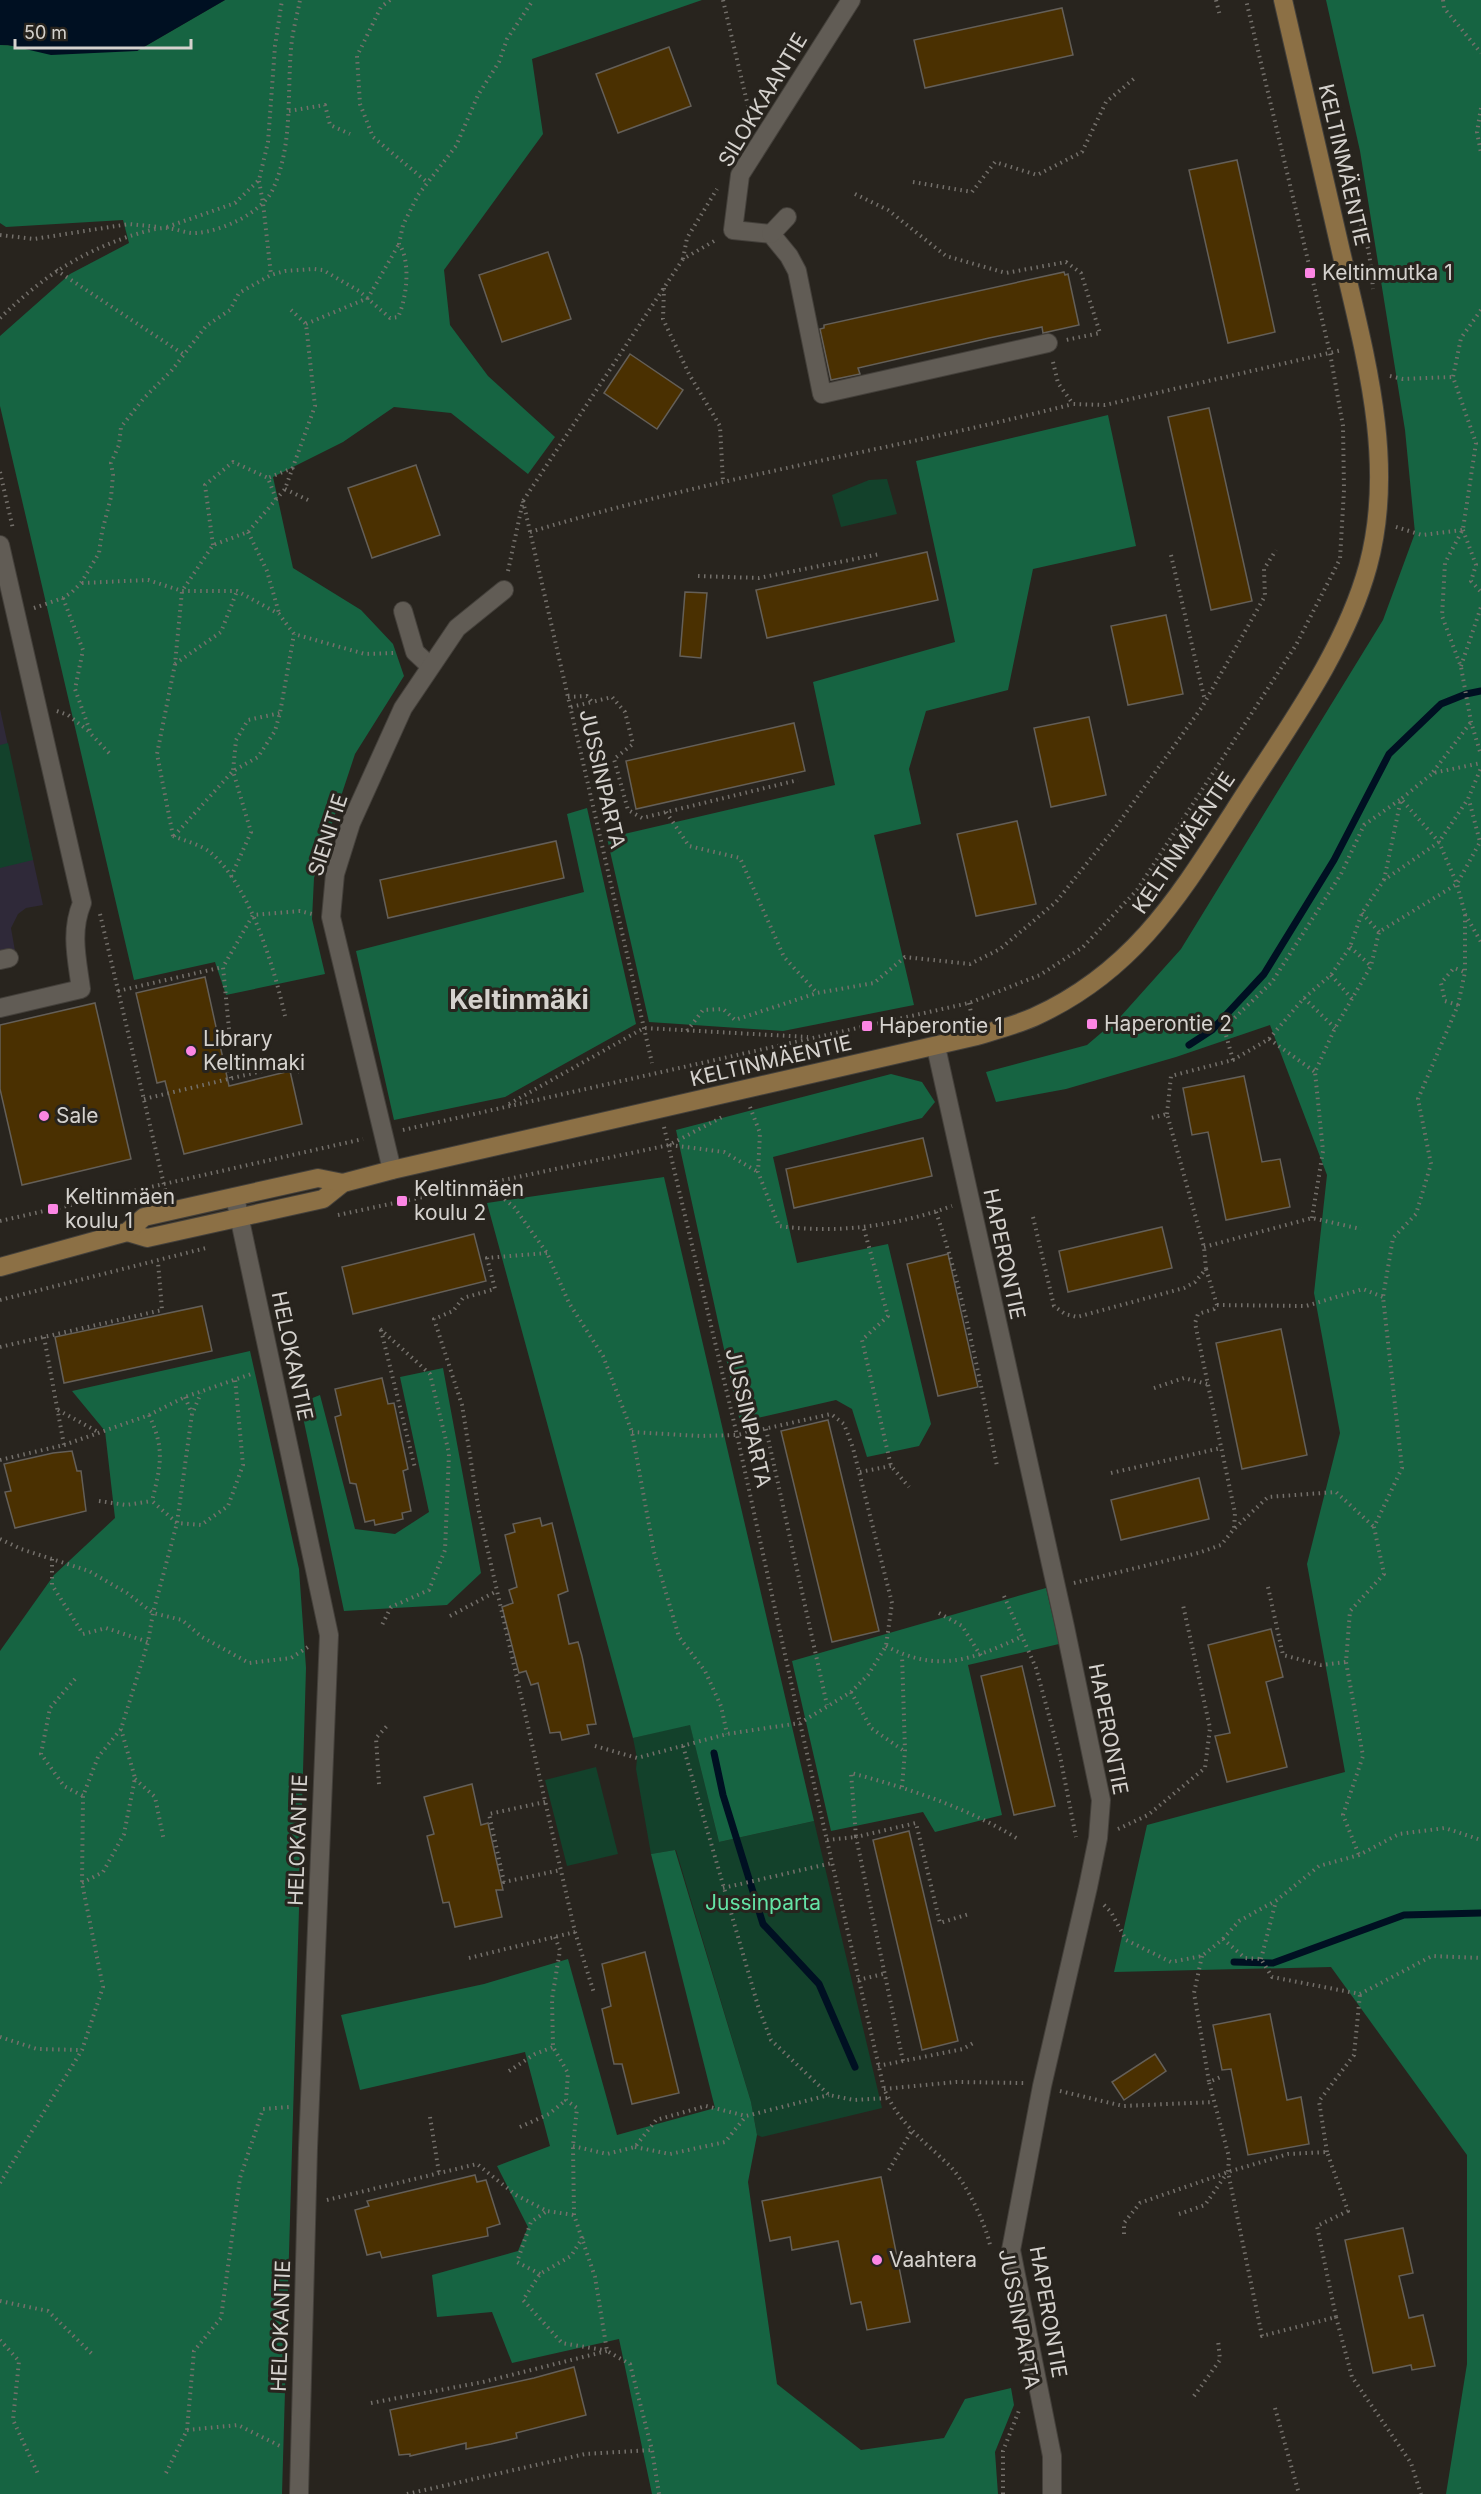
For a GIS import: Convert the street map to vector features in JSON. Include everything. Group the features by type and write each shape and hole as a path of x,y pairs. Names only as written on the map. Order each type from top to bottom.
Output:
{"main road":[{"name":"KELTINMÄENTIE","path":"127,1232 147,1238 240,1218 323,1198 343,1183 392,1170 977,1036 1034,1017 1086,987 1118,964 1147,936 1172,906 1200,864 1333,653 1352,613 1368,567 1377,520 1380,486 1379,453 1368,373 1283,0"},
{"name":"KELTINMÄENTIE","path":"0,1267 127,1232 144,1217 318,1178 343,1183"}],"street":[{"name":"SILOKKAANTIE","path":"733,230 740,175 851,0"},
{"path":"771,234 787,217"},
{"path":"733,230 771,234 789,256 797,271 822,394 1048,343"},
{"path":"0,545 8,617 82,903 77,914 74,938 81,989 0,1008"},
{"name":"SIENITIE","path":"392,1170 331,917 335,874 351,823 404,708 457,628 504,590"},
{"path":"403,611 415,652 430,666"},
{"name":"HAPERONTIE","path":"936,1047 1065,1627 1101,1800 1098,1838 1042,2086 1011,2250 1052,2456 1052,2494"},
{"name":"HELOKANTIE","path":"235,1197 329,1635 310,2105 299,2494"}],"path":[{"path":"270,275 263,203 258,180 268,142 275,46 282,0"},
{"path":"0,235 34,239 129,224 194,234 212,231 246,215 263,203 273,189 285,149 291,48 300,0"},
{"path":"390,0 381,7 357,56 360,104 373,137 427,182"},
{"path":"306,324 368,298 399,244 403,225 418,195 456,146 478,94 499,62 507,39 533,0"},
{"path":"723,0 757,146"},
{"path":"1216,0 1220,16"},
{"path":"0,1221 969,1003 1040,975 1083,947 1137,890 1296,645 1340,559 1344,490 1343,426 1330,353 1246,0"},
{"path":"1443,0 1444,8 1481,53"},
{"path":"913,182 972,192 996,162 1037,175 1082,152 1106,102 1136,77"},
{"path":"289,111 325,105 330,125 350,134"},
{"path":"1481,108 1477,132 1481,153"},
{"path":"0,318 30,289 56,270 84,255 131,236 165,228 235,203 258,180"},
{"path":"855,194 888,210 946,256 1006,273 1066,261 1081,273 1100,333 1048,343 1059,383 1073,404"},
{"path":"504,590 523,501 683,259 733,230"},
{"path":"8,617 63,598 81,583 99,553 111,497 113,475 111,463 119,445 121,428 144,398 172,370 206,326 230,310 239,293 270,275 307,269 323,270 368,298 390,318 398,317 404,305 406,284 406,254 399,244"},
{"path":"56,270 183,354"},
{"path":"664,288 663,319 688,374 720,426 723,482"},
{"path":"173,836 157,754 175,664 182,591 213,545 248,532 285,489 315,406 306,324 291,310"},
{"path":"1481,310 1461,338 1453,377 1476,443 1463,530 1445,564 1442,616 1461,667 1471,722 1481,755"},
{"path":"530,532 586,515 795,465 974,429 1073,404 1106,405 1330,353"},
{"path":"1368,373 1403,379 1453,377"},
{"path":"213,545 205,485 233,462 268,478 276,499"},
{"path":"268,478 292,468"},
{"path":"285,489 310,501"},
{"name":"JUSSINPARTA","path":"523,501 652,1062"},
{"path":"1377,520 1422,535 1463,530"},
{"path":"1463,530 1476,565 1471,581 1481,592"},
{"path":"248,532 267,571 279,614 294,634 365,654 415,652"},
{"path":"687,1031 703,1010 723,1009 735,1020 817,993 874,983 904,957 970,964 1000,949 1056,902 1115,828 1206,702 1265,596 1264,569 1276,550"},
{"path":"698,576 759,578 880,554"},
{"path":"1171,555 1206,702"},
{"path":"81,583 148,580 182,591 237,591 279,614"},
{"path":"175,664 221,632 237,591"},
{"path":"63,598 83,650 75,689 91,734"},
{"path":"1461,667 1481,607"},
{"path":"173,836 233,771 258,757 275,731 294,634"},
{"path":"568,698 587,696 592,702"},
{"path":"570,707 612,698 625,712 633,744 614,759 628,810 642,818 798,780"},
{"path":"54,710 68,715 110,754"},
{"path":"231,877 251,832 233,771 236,740 248,720 280,713"},
{"path":"1233,1060 1224,1028 1272,982 1341,874 1364,825 1433,773 1471,722"},
{"path":"1433,773 1481,763"},
{"path":"1217,1305 1206,1269 1204,1247 1167,1114 1171,1076 1233,1060 1269,1039 1304,998 1331,975 1350,948 1362,913 1384,880 1439,842 1468,799 1481,768"},
{"path":"1401,799 1439,842 1457,884 1465,914 1481,942"},
{"path":"1384,880 1401,799"},
{"path":"1312,1218 1323,1151 1315,1072 1335,1028 1371,966 1379,932 1457,884 1479,842 1468,799"},
{"path":"666,812 689,846 740,858 784,957 817,993"},
{"path":"173,836 211,852 231,877 254,915 285,1016"},
{"path":"254,915 300,911 331,917"},
{"path":"1362,913 1379,932"},
{"path":"1374,1527 1402,1468 1383,1297 1393,1238 1416,1214 1431,1164 1418,1099 1458,1005 1465,972 1465,914"},
{"path":"229,1029 222,967 254,915"},
{"path":"1350,948 1371,966"},
{"path":"118,991 222,967"},
{"path":"1458,1005 1445,1001 1441,983 1454,968 1465,972"},
{"path":"1331,975 1353,1000"},
{"path":"1304,998 1335,1028"},
{"path":"503,1107 644,1028 814,1038"},
{"path":"1269,1039 1315,1072"},
{"path":"144,1099 292,1064 300,1072"},
{"path":"228,1065 231,1078"},
{"path":"739,1109 749,1104 760,1133 758,1172 779,1226 864,1228 936,1212 969,1199"},
{"path":"335,1216 669,1145 729,1114"},
{"path":"1151,1118 1167,1114"},
{"name":"JUSSINPARTA","path":"664,1126 737,1435 884,2089 911,2132 951,2168 972,2199 992,2255"},
{"path":"669,1145 724,1152 758,1172"},
{"path":"485,1184 514,1207 547,1253 569,1303 603,1356 632,1432 654,1552 680,1637 705,1671 721,1706 727,1734"},
{"path":"936,1212 946,1240 977,1364 997,1466"},
{"path":"1033,1217 1054,1306 1065,1314 1077,1317 1184,1288 1195,1282 1206,1269"},
{"path":"1204,1247 1312,1218 1361,1229"},
{"path":"864,1228 888,1316 862,1340 891,1466 909,1487"},
{"path":"0,1300 158,1262 212,1246"},
{"path":"547,1253 487,1258 495,1289 463,1298 453,1311 434,1319 462,1405 478,1512 575,1932 594,1993"},
{"path":"0,1347 162,1310 158,1262"},
{"path":"1234,1529 1235,1513 1195,1323 1198,1314 1214,1309 1217,1305 1306,1306 1363,1289 1383,1297"},
{"path":"382,1625 391,1607 429,1590 445,1550 449,1453 430,1374 380,1329 415,1468"},
{"path":"44,1337 64,1445"},
{"path":"0,1460 64,1445 101,1433 149,1415 184,1397 201,1393 235,1378 271,1368"},
{"path":"152,1501 177,1523 201,1525 228,1506 243,1465 235,1378"},
{"path":"1154,1388 1184,1378 1207,1384"},
{"path":"0,2183 82,2050 103,1987 82,1883 83,1796 98,1757 121,1730 148,1642 153,1613 177,1523 192,1414 201,1393"},
{"path":"184,1397 192,1414"},
{"path":"58,1410 101,1433"},
{"path":"595,1746 637,1758 727,1734 800,1723 851,1692 868,1675 886,1646 892,1603 860,1472 844,1424 831,1414 737,1435 632,1432"},
{"path":"149,1415 159,1437 160,1469 152,1501"},
{"path":"766,1429 827,1705"},
{"path":"1111,1473 1221,1448"},
{"path":"860,1472 891,1466"},
{"path":"1073,1583 1198,1553 1221,1545 1234,1529 1268,1497 1336,1492 1374,1527 1384,1575 1350,1611 1346,1662 1363,1756 1343,1815 1359,1855"},
{"path":"99,1501 126,1505 152,1501"},
{"path":"0,1539 21,1549 89,1571 127,1593 153,1613 182,1620 202,1637 249,1663 291,1658 329,1635"},
{"path":"52,1559 51,1586 83,1634 106,1628 148,1642"},
{"path":"1268,1587 1283,1655 1321,1665 1346,1662"},
{"path":"450,1616 497,1591"},
{"path":"1004,1596 1036,1668 1060,1756 1077,1844"},
{"path":"1112,1832 1148,1815 1205,1768 1210,1728 1183,1605"},
{"path":"939,1613 962,1626 981,1656"},
{"path":"886,1646 902,1655 943,1663 981,1656 1023,1636"},
{"path":"902,1655 905,1751 902,1787"},
{"path":"75,1679 50,1708 41,1754 64,1786 83,1796"},
{"path":"851,1692 872,1728 905,1751"},
{"path":"379,1784 376,1738 387,1726"},
{"path":"82,1883 103,1872 124,1834 135,1778 121,1730"},
{"path":"683,1746 758,2006 771,2040 829,2095"},
{"path":"903,2061 856,1837 851,1773 902,1787 999,1827 1018,1839"},
{"path":"135,1778 154,1797 164,1841"},
{"path":"545,1802 489,1814 504,1882 561,1870"},
{"path":"827,1840 856,1837 916,1823 940,1923 969,1914"},
{"path":"1088,1887 1111,1912 1126,1940 1171,1962 1202,1956 1223,1939 1239,1921 1277,1900 1319,1866 1359,1855 1399,1834 1445,1828 1481,1840"},
{"path":"723,1888 832,1863"},
{"path":"1277,1900 1261,1959 1272,1977 1360,1994 1432,1956 1481,1958"},
{"path":"469,1958 575,1932"},
{"path":"520,2127 549,2114 566,2100 568,2073 553,2048 552,1999 560,1950 555,1937"},
{"path":"1223,1939 1245,1958 1261,1959"},
{"path":"1202,1956 1194,1992 1209,2082 1229,2157 1227,2172 1262,2336 1336,2317"},
{"path":"858,1980 883,1974"},
{"path":"1360,1994 1354,2055 1318,2101 1327,2152 1348,2211 1317,2226 1336,2317 1352,2377 1411,2463 1421,2494"},
{"path":"0,2037 37,2049 82,2050"},
{"path":"879,2066 963,2049 975,2042"},
{"path":"509,2071 535,2054 553,2048"},
{"path":"1209,2082 1223,2076"},
{"path":"884,2089 956,2082 1020,2082 1123,2106 1214,2102"},
{"path":"635,2147 656,2120 706,2106 746,2116 829,2095 854,2100 888,2098"},
{"path":"566,2100 577,2108 573,2146 574,2215 595,2277 607,2351"},
{"path":"166,2473 187,2430 194,2351 221,2319 240,2178 263,2109 310,2105"},
{"path":"573,2146 607,2154 635,2147 670,2154 725,2142 746,2116"},
{"path":"430,2117 439,2173"},
{"path":"889,2170 911,2132"},
{"path":"1124,2234 1124,2223 1140,2204 1227,2172 1288,2154 1327,2152"},
{"path":"320,2202 477,2164 516,2195 547,2211 574,2215"},
{"path":"1179,2214 1205,2205 1227,2172"},
{"path":"540,2274 517,2262 531,2222 547,2211"},
{"path":"583,2237 571,2256 540,2274 523,2300 562,2343 607,2351 630,2364 652,2450 659,2494"},
{"path":"0,2301 48,2311 92,2354"},
{"path":"0,2340 19,2361 13,2420 39,2476"},
{"path":"1194,2396 1220,2360 1218,2340"},
{"path":"371,2403 483,2382 607,2351"},
{"name":"JUSSINPARTA","path":"1003,2494 1003,2451 1020,2412 1019,2400"},
{"path":"1275,2408 1299,2494"},
{"path":"187,2430 238,2426 300,2456"},
{"path":"407,2494 585,2454 652,2450"}],"shaded area":[{"path":"0,709 43,905 26,908 18,914 11,928 15,951 0,955"}],"green space":[{"path":"225,0 702,0 532,59 543,134 444,270 450,325 488,376 555,437 528,474 451,413 394,407 343,442 273,477 293,568 361,610 393,644 404,676 355,754 314,878 312,919 325,974 226,995 215,962 134,980 0,406 0,336 70,274 129,243 123,220 6,227 0,223 0,45 137,51"},
{"path":"1326,0 1481,0 1481,2494 1446,2494 1467,2364 1467,2155 1331,1967 1114,1972 1147,1825 1345,1772 1307,1564 1340,1433 1314,1293 1327,1175 1270,1025 1176,1057 1066,1089 996,1102 986,1072 1087,1045 1121,1016 1181,949 1383,620 1415,533 1405,430 1360,151"},
{"path":"1108,415 1136,546 1033,569 1008,690 926,711 909,769 921,824 874,835 914,1005 783,1031 649,1022 607,838 835,785 813,682 955,642 916,461"},
{"path":"887,479 897,514 841,527 832,495 869,480"},
{"path":"8,743 33,860 0,868 0,745"},
{"path":"587,808 636,1024 505,1097 394,1120 356,951 584,892 567,814"},
{"path":"891,1074 922,1082 935,1102 922,1118 773,1157 797,1263 888,1244 931,1424 919,1446 867,1457 852,1409 836,1400 740,1422 676,1130"},
{"path":"664,1177 814,1821 719,1842 690,1725 633,1738 487,1203"},
{"path":"250,1351 299,1569 306,1668 282,2494 0,2494 0,1651 54,1575 115,1518 105,1431 72,1391"},
{"path":"443,1368 481,1573 447,1605 344,1611 300,1403 320,1395 355,1529 395,1534 429,1512 400,1377"},
{"path":"1046,1588 1059,1644 968,1665 1002,1815 935,1832 923,1812 831,1831 792,1661"},
{"name":"Jussinparta","path":"690,1724 719,1842 814,1821 882,2108 762,2137 757,2135 751,2102 676,1850 651,1854 636,1769 637,1758 633,1738"},
{"path":"596,1767 618,1854 567,1866 545,1780"},
{"path":"675,1850 751,2102 757,2135 748,2182 777,2384 861,2450 944,2438 965,2399 1011,2388 1014,2405 995,2452 998,2494 652,2494 619,2339 512,2363 492,2312 437,2317 432,2275 518,2251 528,2227 497,2166 550,2146 525,2052 360,2090 341,2015 484,1984 568,1959 617,2135 715,2108 651,1854"}],"water":[{"path":"0,0 225,0 137,51 51,55 0,45"}],"building":[{"path":"1062,8 1073,55 925,88 914,40"},
{"path":"669,47 691,106 618,133 596,74"},
{"path":"1237,160 1275,332 1228,343 1189,170"},
{"path":"548,252 571,319 502,342 479,275"},
{"path":"1064,272 1065,275 1068,274 1079,325 1043,333 1042,327 989,338 858,368 860,374 831,380 820,329 824,328 824,325"},
{"path":"630,354 683,390 657,429 604,393"},
{"path":"1209,408 1252,601 1211,610 1168,417"},
{"path":"416,465 440,535 372,558 348,488"},
{"path":"927,552 938,600 767,638 756,590"},
{"path":"685,592 707,593 701,658 680,656"},
{"path":"1166,615 1183,694 1128,705 1111,626"},
{"path":"1089,717 1106,795 1051,807 1034,728"},
{"path":"794,723 805,771 636,809 626,761"},
{"path":"1017,821 1036,904 976,916 957,834"},
{"path":"556,841 564,878 388,918 380,880"},
{"path":"205,977 229,1086 290,1071 302,1124 184,1154 165,1081 157,1083 136,993"},
{"path":"95,1003 131,1159 22,1185 0,1089 0,1025"},
{"path":"1244,1076 1262,1162 1280,1159 1290,1207 1226,1220 1208,1132 1192,1135 1183,1088"},
{"path":"923,1138 932,1176 794,1208 786,1169"},
{"path":"1162,1227 1172,1268 1068,1292 1059,1251"},
{"path":"474,1234 486,1281 353,1314 342,1267"},
{"path":"948,1254 978,1387 938,1396 907,1264"},
{"path":"202,1306 212,1351 64,1383 55,1337"},
{"path":"1281,1329 1307,1455 1242,1469 1216,1343"},
{"path":"382,1378 388,1404 394,1403 408,1469 403,1471 411,1511 402,1513 403,1519 375,1525 374,1520 365,1522 356,1484 350,1483 335,1417 341,1415 335,1389"},
{"path":"828,1420 879,1631 832,1642 781,1431"},
{"path":"72,1451 77,1471 81,1471 86,1511 15,1528 5,1492 11,1491 4,1464"},
{"path":"1199,1478 1209,1519 1121,1540 1111,1500"},
{"path":"540,1518 542,1526 552,1523 568,1591 558,1595 569,1644 578,1642 596,1724 587,1725 589,1734 562,1740 560,1732 550,1733 538,1683 531,1685 526,1671 519,1673 502,1607 513,1603 509,1590 517,1587 505,1535 515,1532 513,1524"},
{"path":"1271,1629 1283,1677 1266,1682 1287,1767 1227,1782 1215,1736 1230,1733 1208,1645"},
{"path":"1022,1666 1055,1806 1014,1815 981,1676"},
{"path":"472,1784 481,1825 488,1823 503,1890 496,1890 502,1917 455,1927 449,1902 443,1903 427,1836 434,1834 424,1797"},
{"path":"909,1831 958,2041 922,2050 873,1840"},
{"path":"645,1952 679,2093 632,2104 622,2064 614,2064 602,2009 611,2006 602,1964"},
{"path":"1270,2014 1287,2100 1301,2097 1309,2144 1248,2155 1231,2069 1222,2070 1213,2025"},
{"path":"1155,2054 1166,2071 1124,2100 1112,2082"},
{"path":"475,2175 477,2182 486,2180 500,2224 487,2228 488,2236 382,2258 380,2252 367,2255 355,2210 369,2206 367,2201"},
{"name":"Vaahtera","path":"881,2177 910,2322 867,2330 861,2302 851,2304 838,2241 792,2250 790,2237 770,2241 762,2201"},
{"path":"1403,2228 1413,2273 1399,2276 1409,2318 1423,2315 1435,2366 1412,2370 1411,2365 1373,2373 1345,2240"},
{"path":"574,2367 586,2415 516,2433 517,2438 491,2444 466,2449 466,2443 410,2456 410,2454 399,2455 390,2410"}],"waterway":[{"path":"1189,1045 1212,1030 1264,974 1334,860 1389,754 1441,704 1481,691"},
{"path":"714,1753 723,1795 763,1924 819,1984 855,2067"},
{"path":"1234,1962 1273,1963 1404,1915 1481,1913"}],"place":[{"name":"Keltinmutka 1","path":"1310,273"},
{"name":"Haperontie 2","path":"1092,1024"},
{"name":"Haperontie 1","path":"867,1026"},
{"name":"Library Keltinmaki","path":"191,1051"},
{"name":"Sale","path":"44,1116"},
{"name":"Keltinmäen koulu 2","path":"402,1201"},
{"name":"Keltinmäen koulu 1","path":"53,1209"},
{"name":"Vaahtera","path":"877,2260"}],"district":[{"name":"Keltinmäki","path":"519,1000"}]}
